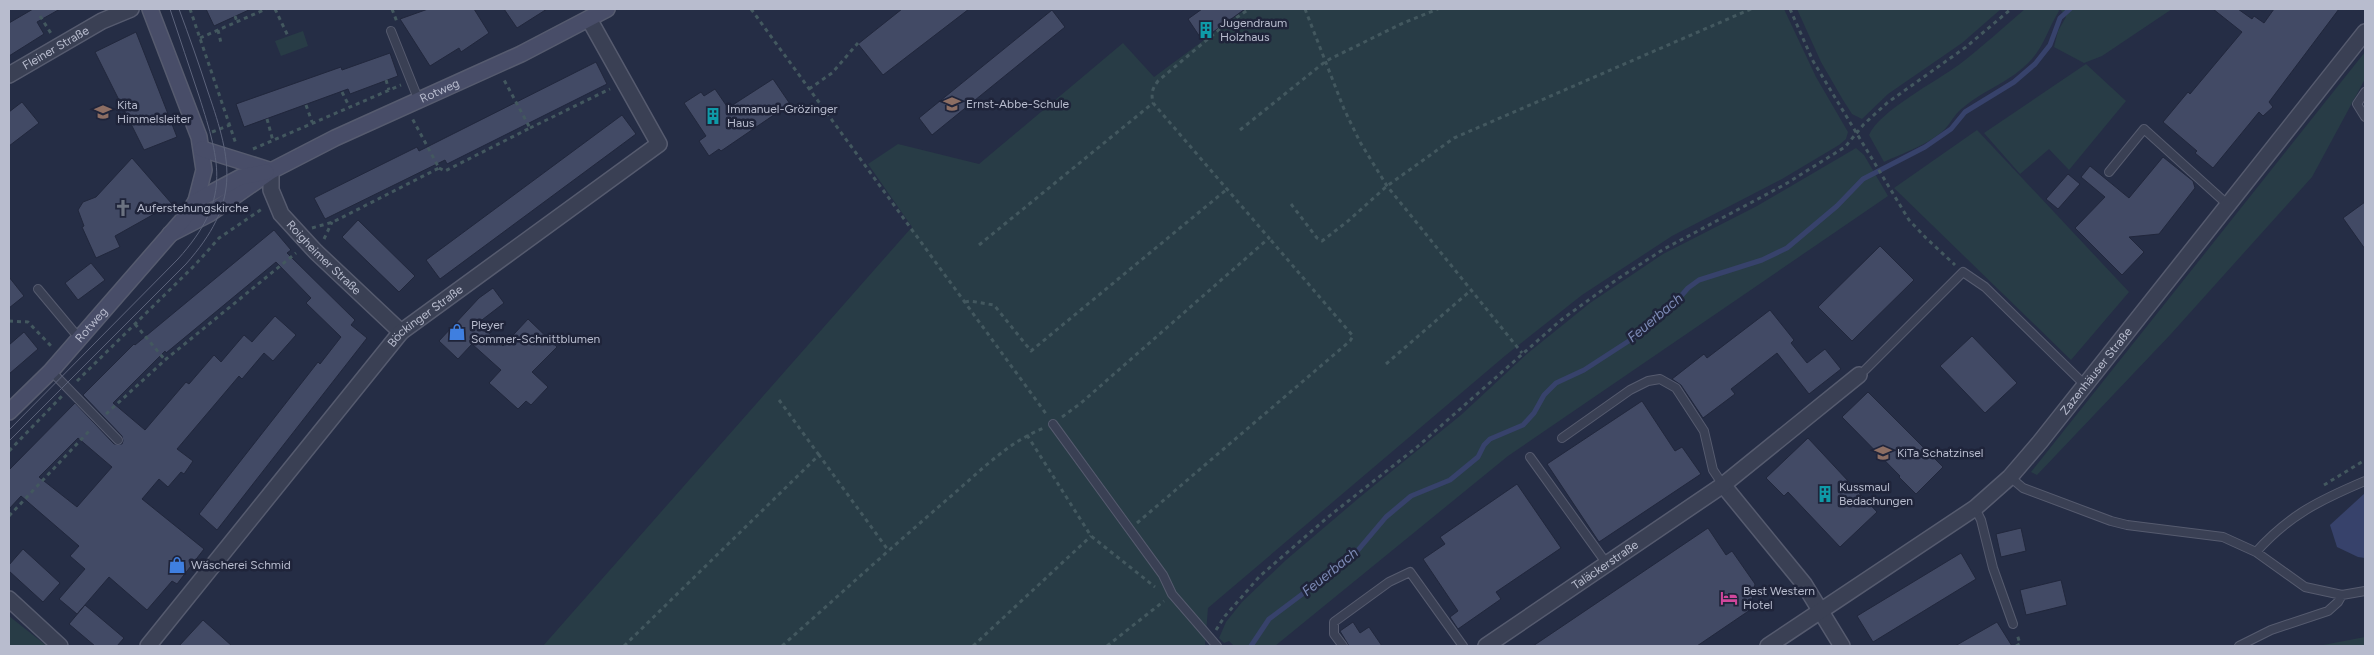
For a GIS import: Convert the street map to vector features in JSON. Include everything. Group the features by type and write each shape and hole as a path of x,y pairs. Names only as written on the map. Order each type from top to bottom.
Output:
{"main road":[{"path":"150,9 183,92 202,149 204,170 196,201"},
{"name":"Rotweg","path":"170,234 209,214 271,171 335,138 496,66 607,9"},
{"path":"202,149 238,154 271,171"},
{"name":"Rotweg","path":"9,412 51,371 170,234 196,201 241,177 271,171"}],"street":[{"name":"Fleiner Straße","path":"9,75 102,21 131,9"},
{"name":"Böckinger Straße","path":"148,646 401,332 659,144 626,82 589,19"},
{"name":"Zazenhäuser Straße","path":"1768,646 1975,508 2010,478 2365,32"},
{"name":"Roigheimer Straße","path":"271,171 271,190 281,214 303,238 401,332"},
{"name":"Taläckerstraße","path":"1486,646 1723,484 1862,373"},
{"path":"1723,484 1804,584 1842,646"},
{"path":"9,599 60,646"}],"lane":[{"path":"391,31 410,81 413,104"},
{"path":"2365,92 2357,104 2365,118"},
{"path":"2109,172 2144,129 2228,204"},
{"path":"1862,373 1963,272 1985,287 2085,385"},
{"path":"38,289 79,338"},
{"path":"51,371 118,440"},
{"path":"1562,438 1630,390 1648,380 1660,379 1676,388 1704,431 1713,470 1723,484"},
{"path":"1053,424 1163,575 1172,594 1216,646"},
{"path":"1530,457 1607,564"},
{"path":"2010,478 2023,488 2111,521 2127,525 2223,537 2256,552 2305,587 2342,595 2365,591"},
{"path":"2256,552 2274,532 2303,510 2365,481"},
{"path":"1975,508 1981,520 1993,568 2013,624"},
{"path":"1343,646 1334,634 1334,622 1389,582 1410,572 1463,646"},
{"path":"2239,646 2271,630 2328,611 2338,602 2342,595"}],"path":[{"path":"190,9 238,154 273,141 312,122 410,81"},
{"path":"200,38 266,9"},
{"path":"275,9 288,36"},
{"path":"751,9 1053,424"},
{"path":"1129,530 1350,341 1353,336 1153,103 1152,89 1158,81 1221,28 1250,9"},
{"path":"1305,9 1360,142 1387,186 1522,353"},
{"path":"1240,130 1326,61 1403,23 1438,9"},
{"path":"1291,204 1317,238 1322,241 1387,186 1454,138 1751,9"},
{"path":"1790,9 1813,61 1909,220 1963,272"},
{"path":"1211,639 1225,616 1260,576 1328,517 1417,447 1561,320 1619,278 1664,249 1784,184 1846,147 1864,124 1887,103 1966,46 2011,9"},
{"path":"235,16 237,22"},
{"path":"218,30 221,43"},
{"path":"808,89 832,73 858,42"},
{"path":"496,66 530,128"},
{"path":"386,80 390,90"},
{"path":"413,104 439,168 445,171 584,100 626,82"},
{"path":"342,92 349,106"},
{"path":"979,245 1153,103"},
{"path":"306,105 312,122"},
{"path":"267,119 273,141"},
{"path":"9,516 99,421 303,238 439,168"},
{"path":"9,451 68,389 219,238 255,212 246,190"},
{"path":"964,302 970,301 994,305 1030,351 1226,190"},
{"path":"782,646 888,550 984,468 1027,434 1053,424 1081,403 1269,238"},
{"path":"1386,364 1470,291"},
{"path":"9,321 28,322 54,349"},
{"path":"135,324 165,360"},
{"path":"779,400 888,550"},
{"path":"1027,434 1090,536 1152,586 1172,594 1107,646"},
{"path":"624,646 819,456"},
{"path":"972,646 1090,536"}],"shaded area":[{"path":"1246,9 1784,9 1816,77 1848,132 1846,139 1839,145 1782,179 1672,236 1582,295 1506,355 1208,608 1205,646 543,646 912,227 868,164 898,144 979,164 1123,43 1154,77"},
{"path":"1797,9 2001,9 1962,43 1888,94 1862,119 1852,114 1843,100 1821,62"},
{"path":"2025,9 2058,9 2059,11 2031,60 2016,74 1962,108 1939,134 1924,144 1884,162 1869,135 1884,116 1960,64"},
{"path":"2060,9 2172,9 2102,56 2084,63 2054,47 2058,31 2066,17"},
{"path":"303,31 308,46 281,56 275,41"},
{"path":"2365,52 2365,79 2312,177 2170,335 2037,475 2031,472"},
{"path":"2086,64 2126,101 2069,170 2049,149 2020,174 1984,133"},
{"path":"1977,130 2129,292 2071,360 1894,188"},
{"path":"1856,148 1864,155 1888,196 1508,456 1275,646 1234,646 1229,641 1224,643 1219,638 1226,622 1242,602 1286,560 1461,415 1528,353 1590,303 1663,254 1757,206"},
{"path":"9,616 47,646 9,646"},
{"path":"2365,637 2365,646 2318,646"}],"water":[{"path":"2365,493 2365,558 2358,557 2337,547 2330,525"}],"building":[{"path":"33,9 60,9 37,22 44,34 9,56 9,23"},
{"path":"206,9 251,9 214,26"},
{"path":"428,9 474,9 489,33 461,52 459,48 430,66 400,19"},
{"path":"504,9 547,9 517,28"},
{"path":"902,9 969,9 883,75 858,44"},
{"name":"Jugendraum Holzhaus","path":"1202,9 1245,9 1202,40 1188,19"},
{"path":"2213,9 2238,9 2252,19 2254,16 2264,23 2274,9 2339,9 2269,102 2273,107 2263,116 2259,112 2213,168 2195,153 2197,151 2163,122 2188,92 2190,94 2242,32"},
{"path":"1052,10 1065,27 932,135 919,118"},
{"path":"136,32 177,137 144,150 95,52"},
{"path":"390,53 398,76 350,94 348,89 244,127 236,104 341,67 342,70"},
{"path":"596,62 607,84 447,164 445,160 325,219 314,198 417,147 419,151"},
{"name":"Immanuel-Grözinger Haus","path":"773,79 790,104 721,151 719,149 709,156 699,141 706,136 684,103 701,92 704,96 715,89 728,108"},
{"path":"22,102 39,123 9,146 9,112"},
{"path":"622,115 636,134 440,279 426,260"},
{"path":"2163,157 2193,181 2195,188 2159,234 2129,237 2144,252 2122,275 2075,228 2105,197 2081,177 2090,166 2129,198"},
{"name":"Auferstehungskirche","path":"132,158 172,204 115,236 120,247 96,258 82,227 84,226 78,210 83,202 96,197"},
{"path":"2068,174 2080,184 2058,209 2046,199"},
{"path":"2365,202 2365,249 2343,218"},
{"path":"358,220 415,276 399,292 342,237"},
{"path":"274,230 291,250 287,253 355,320 351,325 367,338 217,530 199,514 318,362 320,364 341,337 306,303 311,298 276,262 166,353 165,351 113,403 145,430 186,382 189,384 214,355 221,362 244,335 252,342 275,316 296,335 273,361 264,353 242,379 239,376 177,449 193,461 184,474 181,472 168,487 159,479 142,499 204,549 177,584 172,581 147,610 109,577 77,614 59,599 85,569 70,556 79,546 21,496 9,509 9,470 75,403 114,444 122,444 122,436 83,395 135,345","holes":["78,438 112,467 77,507 39,477"]},
{"path":"1880,246 1914,280 1852,341 1818,307"},
{"path":"91,263 105,280 78,300 65,283"},
{"path":"9,277 24,296 9,308"},
{"path":"493,288 504,303 478,323 503,346 528,319 557,347 532,372 548,387 531,405 526,401 518,409 489,383 501,370 472,344 458,359 439,341 479,298"},
{"path":"1770,310 1794,340 1791,343 1807,363 1825,349 1841,369 1809,394 1777,353 1731,389 1735,394 1703,418 1681,385 1672,379 1704,354 1707,358"},
{"path":"24,332 38,349 9,374 9,345"},
{"path":"1972,336 2017,383 1985,413 1940,366"},
{"path":"1868,392 1943,467 1916,494 1842,417"},
{"path":"1642,401 1675,451 1682,447 1701,474 1599,542 1547,464"},
{"name":"Kussmaul Bedachungen","path":"1808,438 1877,512 1840,547 1788,492 1784,496 1766,478"},
{"path":"1517,484 1561,548 1496,592 1501,599 1458,629 1450,617 1458,611 1423,559 1445,544 1440,537"},
{"path":"1708,528 1726,555 1732,551 1755,584 1750,610 1697,646 1533,646"},
{"path":"2021,528 2026,551 2001,557 1996,534"},
{"path":"23,549 60,583 43,602 9,571 9,565"},
{"path":"1961,553 1976,579 1873,642 1857,616"},
{"path":"2061,580 2067,605 2026,615 2020,590"},
{"path":"85,605 124,638 117,646 95,646 69,624"},
{"path":"203,620 232,646 179,646"},
{"path":"1353,622 1360,633 1369,627 1382,646 1349,646 1340,631"},
{"path":"1997,622 2012,646 1955,646"}],"waterway":[{"name":"Feuerbach","path":"1251,646 1269,619 1353,556 1386,517 1411,496 1450,480 1478,457 1484,445 1490,439 1523,425 1534,413 1544,395 1556,383 1584,370 1638,335 1667,312 1688,288 1699,280 1762,260 1787,248 1837,206 1863,179 1925,147 1951,129 1965,112 2014,82 2035,64 2050,45 2060,18 2070,9"}],"tram line":[{"path":"9,430 178,259 195,238 207,218 214,200 217,181 216,162 207,120 170,9"},
{"path":"9,441 186,264 216,222 227,182 223,141 205,82 179,9"}],"place":[{"name":"Jugendraum Holzhaus","path":"1206,30"},
{"name":"Ernst-Abbe-Schule","path":"952,104"},
{"name":"Kita Himmelsleiter","path":"103,112"},
{"name":"Immanuel-Grözinger Haus","path":"713,116"},
{"name":"Auferstehungskirche","path":"123,208"},
{"name":"Pleyer Sommer-Schnittblumen","path":"457,332"},
{"name":"KiTa Schatzinsel","path":"1883,453"},
{"name":"Kussmaul Bedachungen","path":"1825,494"},
{"name":"Wäscherei Schmid","path":"177,565"},
{"name":"Best Western Hotel","path":"1729,598"}]}
